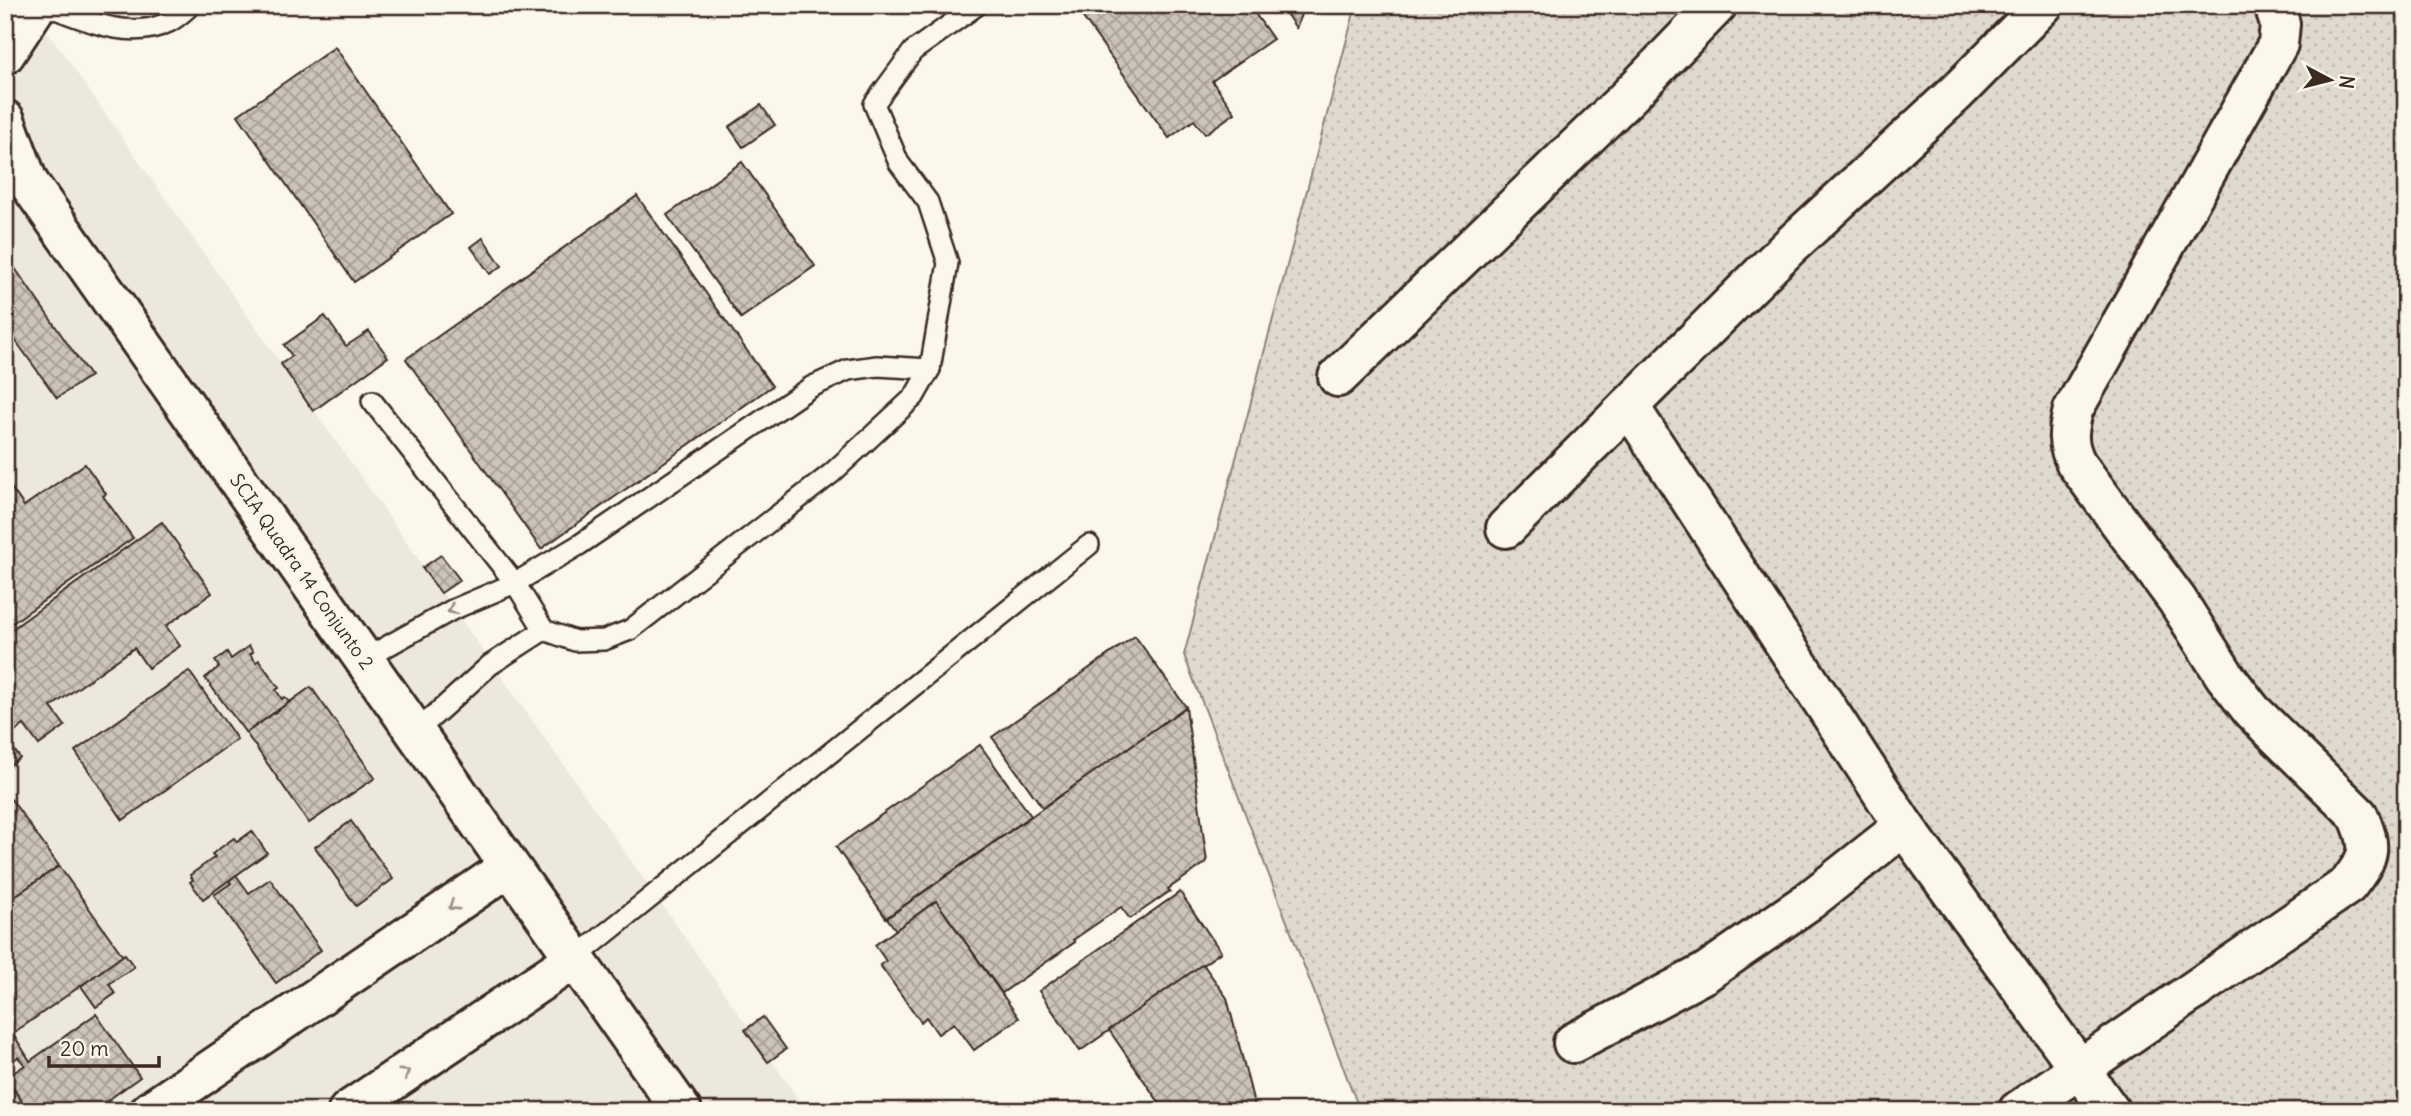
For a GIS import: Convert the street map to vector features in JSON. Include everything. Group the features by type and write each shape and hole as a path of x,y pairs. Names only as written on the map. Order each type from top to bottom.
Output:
{"street":[{"path":"5,54 37,5"},
{"path":"1338,377 1619,105 1717,5"},
{"path":"1506,528 1790,246 1956,92 2043,5"},
{"path":"2018,1111 2348,885 2365,861 2367,836 2358,815 2252,711 2225,676 2177,600 2076,463 2068,447 2068,429 2073,410 2278,44 2280,24 2274,5"},
{"name":"SCIA Quadra 14 Conjunto 2","path":"5,120 17,171 417,731 509,867 682,1111"},
{"path":"1629,406 1904,826 2110,1111"},
{"path":"1573,1043 1705,973 1809,901 1904,826"},
{"path":"150,1111 509,867"},
{"path":"348,1111 574,959"}],"lane":[{"path":"45,5 106,27 142,29 168,22 191,5"},
{"path":"372,401 515,583 544,630 575,641 604,639 630,630 832,473 914,397 930,369 948,263 928,202 899,163 874,104 913,51 976,6"},
{"path":"366,659 452,610 515,583 579,545 811,387 848,370 877,366 930,369"},
{"path":"574,959 1089,545"},
{"path":"417,731 490,665 544,630"}],"shaded area":[{"path":"5,5 29,5 807,1111 5,1111"},
{"path":"1356,5 2406,5 2406,1111 1360,1111 1184,655"}],"building":[{"path":"1074,5 1249,5 1273,39 1212,81 1235,113 1205,134 1194,120 1169,138"},
{"path":"1280,5 1304,5 1296,29 1296,28"},
{"path":"335,47 451,214 354,282 238,115"},
{"path":"761,105 775,125 743,147 729,127"},
{"path":"742,162 815,266 741,318 667,215"},
{"path":"637,196 772,386 541,549 406,359"},
{"path":"483,238 502,266 490,274 471,247"},
{"path":"12,264 90,376 57,398 5,326 5,269"},
{"path":"325,316 346,346 369,331 388,357 313,411 281,364 292,356 284,345"},
{"path":"85,464 106,494 103,496 133,538 5,628 5,479 24,506"},
{"path":"162,522 212,593 166,626 180,646 148,668 134,648 51,707 65,726 39,745 24,725 6,738 20,758 5,769 5,634"},
{"path":"441,555 460,580 441,593 422,568"},
{"path":"1135,636 1186,707 1043,808 992,737"},
{"path":"249,646 253,652 250,654 256,662 259,660 279,688 276,690 282,699 285,697 289,702 246,733 205,678 219,667 215,661 227,652 231,659"},
{"path":"189,671 237,739 123,820 75,751"},
{"path":"311,687 375,778 309,823 246,733"},
{"path":"1186,707 1207,862 1168,889 1170,891 1130,919 1121,907 1002,993 936,901 896,930 887,918"},
{"path":"980,745 1031,816 886,918 836,847"},
{"path":"11,799 59,866 5,903 5,803"},
{"path":"351,821 393,879 356,906 315,847"},
{"path":"252,831 267,853 203,899 190,882 193,880 190,875 215,857 212,854 234,838 237,842"},
{"path":"59,866 123,956 5,1039 5,903"},
{"path":"236,875 249,893 270,879 321,950 276,983 214,895 231,883 229,881"},
{"path":"1180,892 1221,952 1080,1051 1039,991"},
{"path":"936,901 1019,1018 974,1050 954,1023 938,1034 926,1017 921,1022 880,965 886,961 875,945"},
{"path":"125,954 134,967 109,984 115,994 96,1007 81,986"},
{"path":"1203,964 1227,998 1256,1111 1165,1111 1109,1030"},
{"path":"96,1014 140,1077 93,1111 29,1111 6,1078 25,1065 18,1057 5,1066 5,1039 13,1034 30,1061"},
{"path":"763,1017 786,1049 768,1062 745,1030"},
{"path":"5,1077 24,1104 29,1111 5,1111"}]}
